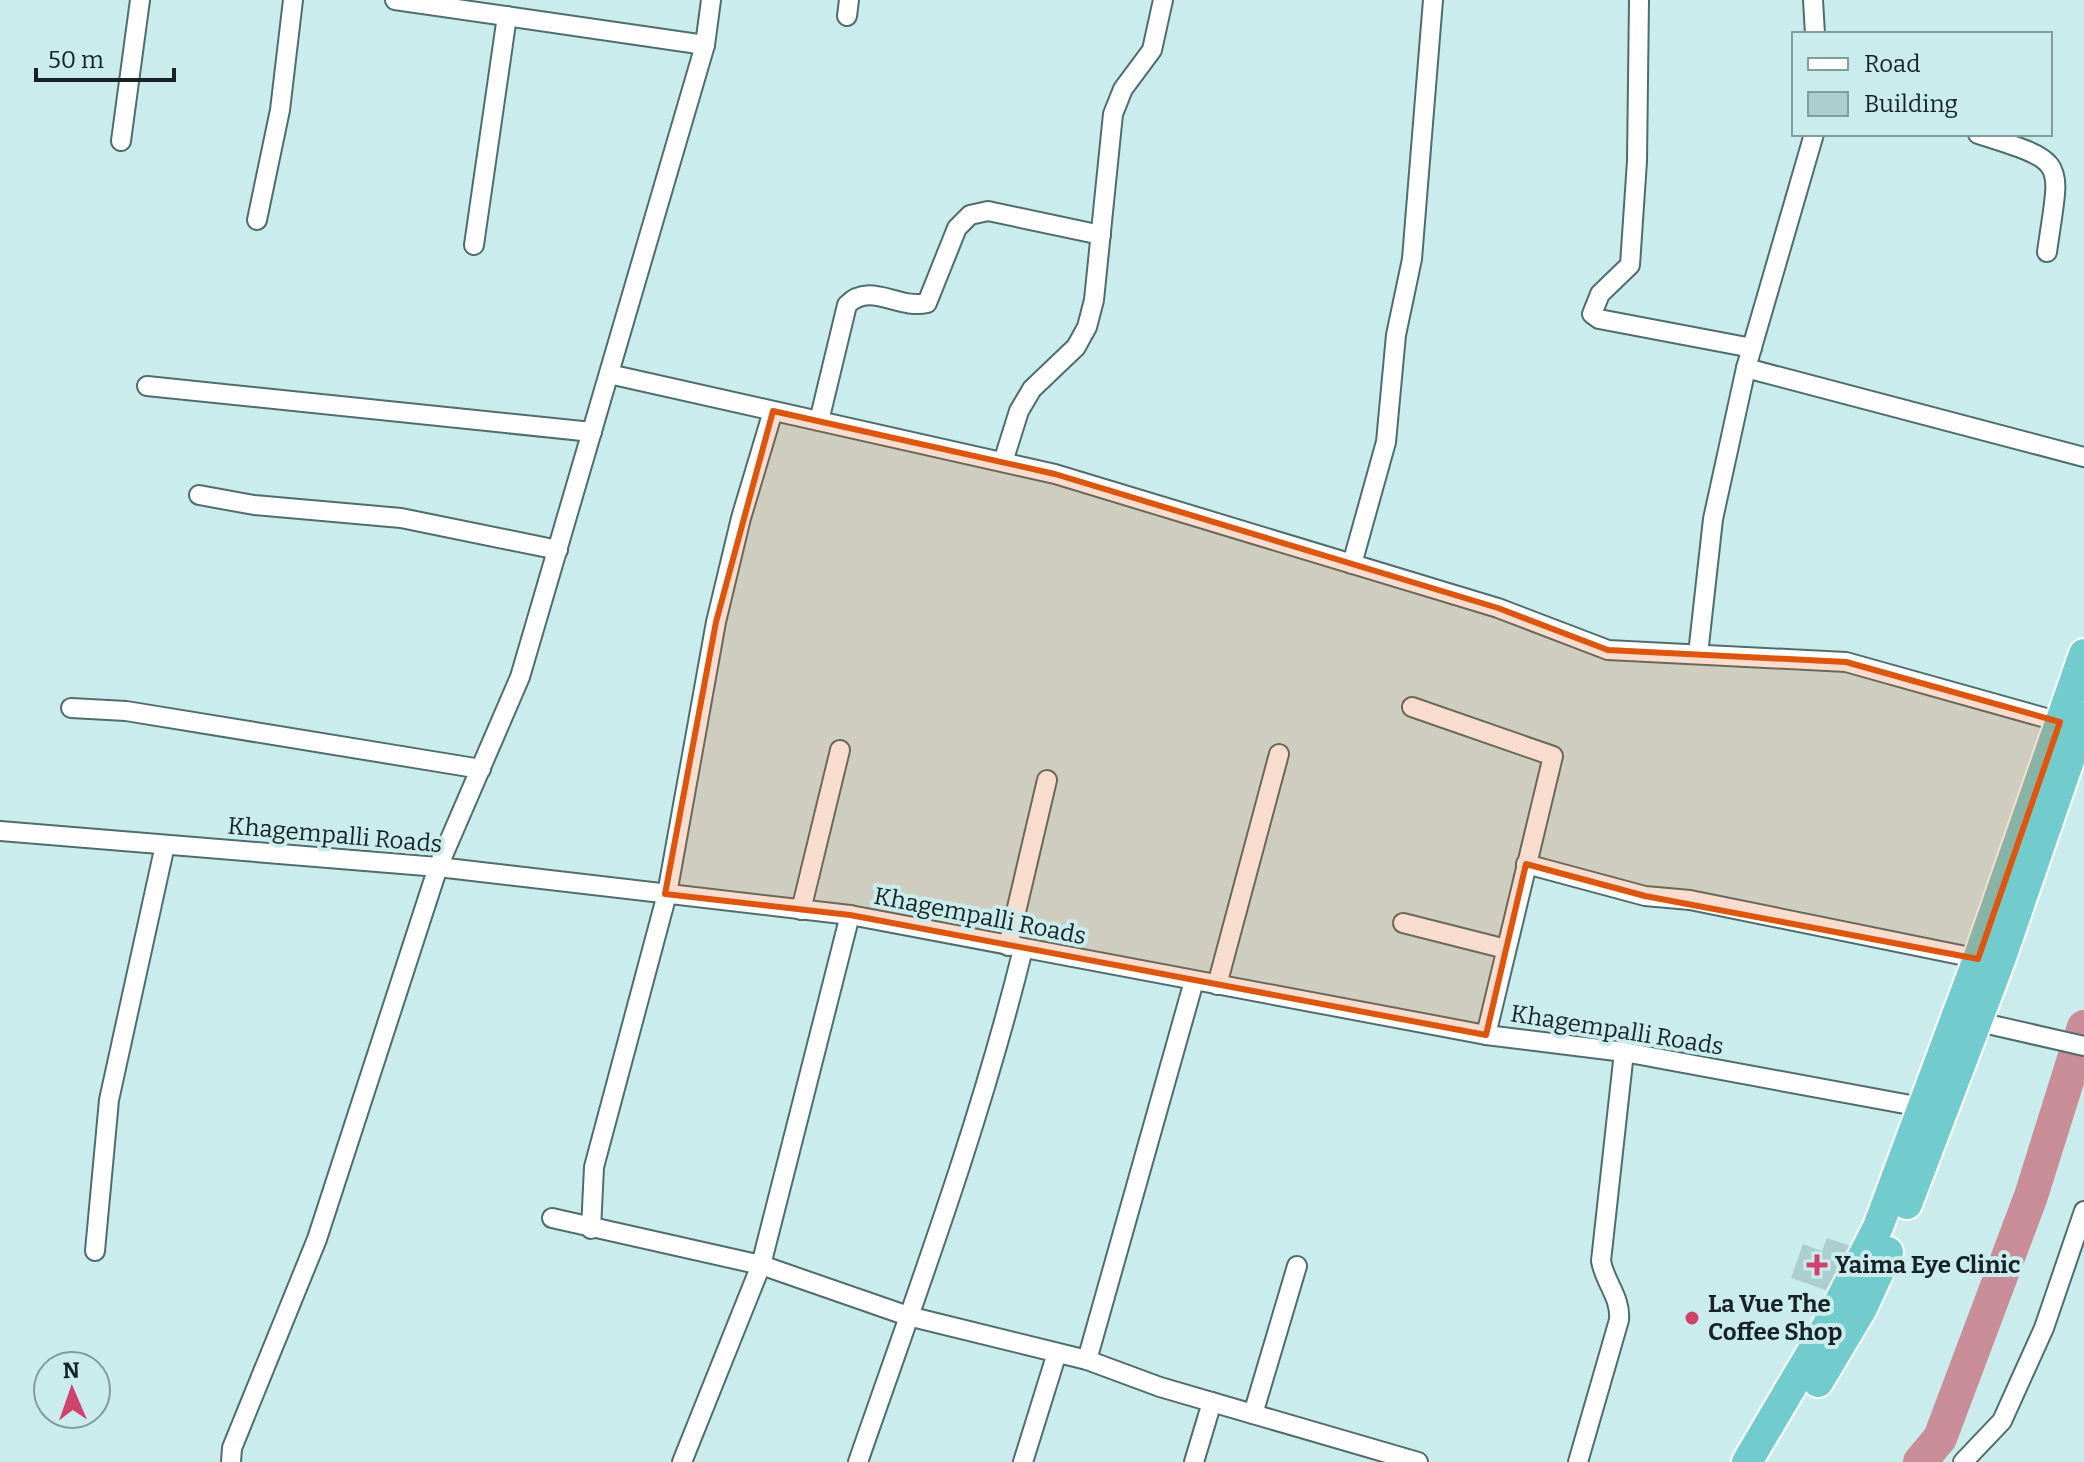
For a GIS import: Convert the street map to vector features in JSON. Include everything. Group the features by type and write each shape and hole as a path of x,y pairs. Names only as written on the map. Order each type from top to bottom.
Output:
{"highway":[{"path":"1747,1462 1855,1274 1932,1109 1988,961 2072,719 2084,654"},
{"path":"1771,1462 1862,1308 1890,1250 1932,1109"}],"street":[{"path":"121,141 140,0"},
{"path":"257,220 280,110 293,0"},
{"path":"395,0 705,45"},
{"path":"231,1462 232,1448 317,1239 438,867 520,677 705,45 711,0"},
{"path":"1003,462 1025,400 1076,347 1087,327 1094,300 1113,114 1123,89 1152,50 1163,0"},
{"path":"1352,564 1386,442 1396,335 1412,259 1433,0"},
{"path":"1639,0 1637,161 1630,265 1600,294 1592,314 1599,319 1752,348"},
{"path":"1813,0 1815,32"},
{"path":"474,245 507,16"},
{"path":"1698,654 1713,519 1746,368 1813,136"},
{"path":"1984,136 2037,153 2050,163 2057,180 2047,252"},
{"path":"819,421 847,305 856,295 871,294 912,307 927,303 957,228 970,215 988,211 1101,235"},
{"path":"1746,368 2084,457"},
{"path":"609,374 1055,474 1498,608 1608,650 1846,662 2072,719"},
{"path":"147,386 592,432"},
{"path":"591,1229 594,1167 665,894 716,622 741,518 773,411"},
{"path":"199,495 254,505 401,518 558,550"},
{"path":"1412,707 1553,756 1486,1035"},
{"path":"71,708 126,711 481,769"},
{"path":"801,910 840,750"},
{"path":"1217,985 1279,754"},
{"path":"858,1462 997,1056 1047,780"},
{"name":"Khagempalli Roads","path":"0,831 438,867 850,915 1486,1035 1624,1052 1932,1109"},
{"path":"95,1251 109,1100 165,845"},
{"path":"1526,864 1645,896 1690,900 1988,961"},
{"path":"682,1462 761,1265 850,915"},
{"path":"1403,923 1506,949"},
{"path":"1087,1360 1194,981"},
{"path":"1966,1019 2084,1046"},
{"path":"1578,1462 1619,1320 1620,1309 1601,1261 1624,1052"},
{"path":"1963,1462 2002,1421 2044,1328 2084,1211"},
{"path":"552,1218 761,1265 908,1316 1056,1356 1087,1360 1374,1456 1418,1462"},
{"path":"1253,1414 1297,1266"},
{"path":"1023,1462 1056,1356"},
{"path":"1194,1462 1212,1402"}],"highlighted area":[{"path":"773,411 1055,474 1498,608 1608,650 1846,662 2060,722 1978,959 1645,896 1526,864 1486,1035 850,915 665,894 716,622"}],"building":[{"path":"1827,1238 1851,1246 1834,1293 1791,1278 1803,1244 1822,1251"}],"waterway":[{"path":"1920,1462 1940,1438 2031,1196 2084,1027"}],"place":[{"name":"Yaima Eye Clinic","path":"1817,1265"},
{"name":"La Vue The Coffee Shop","path":"1692,1318"}]}
